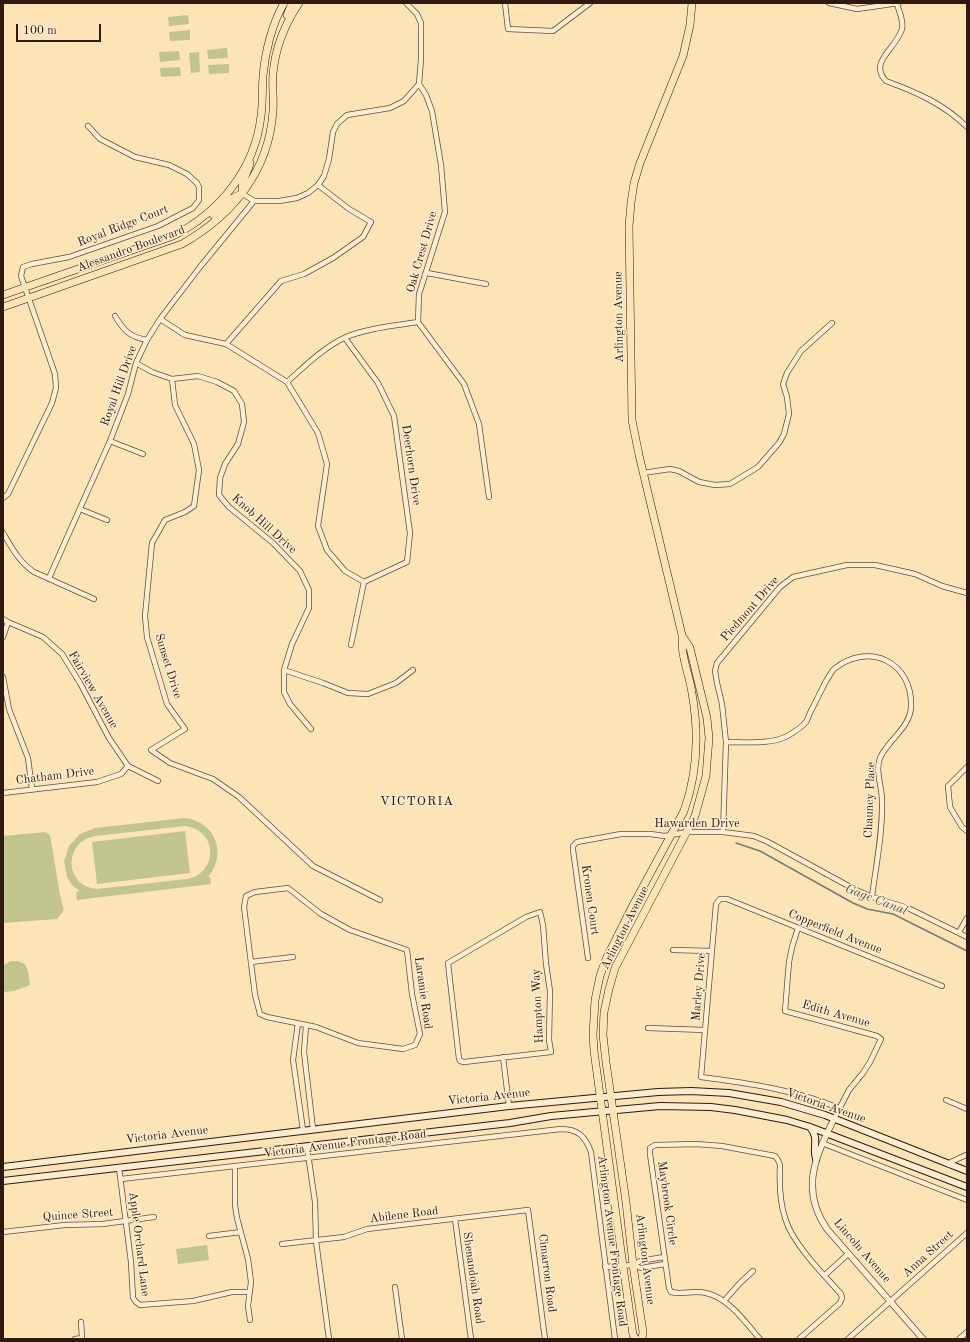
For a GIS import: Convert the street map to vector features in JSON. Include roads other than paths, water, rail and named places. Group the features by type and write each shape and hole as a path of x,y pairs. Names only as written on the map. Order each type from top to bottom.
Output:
{"main road":[{"name":"Alessandro Boulevard","path":"3,295 160,240 195,223 220,203 245,168 252,153 259,131 266,56 275,24 284,3"},
{"path":"279,47 279,32 292,3"},
{"name":"Alessandro Boulevard","path":"3,307 182,244 208,228 243,194 263,158 271,127 273,111 273,74 279,47 285,28 299,3"},
{"name":"Arlington Avenue","path":"636,1339 633,1335 623,1266 593,1035 595,1000 600,976 606,959 684,811 690,793 697,759 695,714 692,691 682,652 682,635 635,437 632,403 629,233 634,183 640,163 683,56 690,25 692,3"},
{"path":"195,223 204,222 229,200 237,195 243,194 242,184 249,170 252,153"},
{"name":"Arlington Avenue","path":"642,1339 643,1332 603,1035 604,1012 609,989 619,961 695,816 706,776 709,738 704,702 690,648 682,635"},
{"name":"Victoria Avenue","path":"3,1167 509,1106 658,1092 691,1091 730,1093 781,1102 804,1108 967,1171"},
{"name":"Victoria Avenue","path":"3,1181 308,1147 510,1123 551,1116 660,1106 711,1107 760,1114 810,1126 967,1187"},
{"path":"810,1126 815,1135 816,1143 814,1151 816,1159"}],"street":[{"path":"243,194 254,201 279,201 292,199 308,193 318,185 324,176 329,159 333,132 337,124 348,114 390,108 404,101 419,84 421,23 417,14 406,3"},
{"path":"505,3 508,29 554,31 590,3"},
{"path":"829,3 857,9 898,3 902,27 897,40 880,63 879,69 881,76 886,81 929,98 957,117 967,127"},
{"name":"Oak Crest Drive","path":"418,322 419,294 427,273 445,212 441,166 432,111 426,95 419,84"},
{"name":"Royal Ridge Court","path":"25,287 21,276 23,267 32,264 69,258 158,226 193,208 199,200 200,194 197,183 187,174 169,165 135,156 100,139 88,126"},
{"path":"226,344 281,281 304,274 333,258 363,237 371,222 349,209 318,185"},
{"name":"Royal Hill Drive","path":"49,578 110,441 128,394 136,363 147,340 160,320 200,267 254,201"},
{"path":"427,273 486,284"},
{"path":"3,498 8,494 28,454 52,403 56,388 55,374 25,287"},
{"path":"115,316 122,327 129,334 147,340"},
{"path":"160,320 185,335 226,344 287,382 318,433 327,464 318,526 327,550 345,571 364,582 350,645"},
{"path":"287,382 319,354 345,338 368,330 418,322 464,384 479,424 489,497"},
{"path":"643,473 670,469 679,471 699,482 715,485 730,484 758,467 779,443 784,434 789,414 787,397 783,384 788,369 801,351 832,323"},
{"name":"Deerhorn Drive","path":"345,338 378,383 394,416 410,533 407,562 364,582"},
{"path":"136,363 152,372 172,379"},
{"name":"Knob Hill Drive","path":"172,379 198,376 217,382 234,391 242,404 244,422 238,444 225,464 220,478 219,495 229,507 273,543 300,571 309,590 309,608 292,644 284,670"},
{"name":"Sunset Drive","path":"172,379 175,405 194,444 199,470 197,490 194,506 186,512 165,520 152,542 145,616 147,637 167,704 185,729 151,750 170,763 213,779 239,797 313,866 380,900"},
{"path":"110,441 143,454"},
{"path":"80,509 107,520"},
{"path":"3,533 19,559 26,567 94,599"},
{"name":"Piedmont Drive","path":"723,832 726,742 722,704 715,671 717,663 780,587 793,576 847,565 875,565 915,574 942,586 967,593"},
{"path":"3,637 5,621"},
{"name":"Fairview Avenue","path":"5,621 43,637 62,654 80,683 109,738 128,766"},
{"name":"Chauncy Place","path":"726,742 770,741 788,736 806,722 833,670 850,658 879,657 894,664 902,672 910,690 911,708 908,720 891,741 880,759 879,779 882,799 881,826 872,897"},
{"path":"311,729 290,704 284,692 284,670 348,693 368,694 396,683 412,670"},
{"path":"3,676 9,709 28,758 32,789"},
{"path":"128,766 158,780"},
{"name":"Chatham Drive","path":"3,793 97,782 122,774 128,766"},
{"path":"967,767 948,786 950,808 962,827 967,831"},
{"name":"Hawarden Drive","path":"573,846 577,842 618,834 672,835 687,832 723,832 754,836 768,842 854,889 872,897 908,908 967,936"},
{"name":"Kronen Court","path":"573,846 572,850 588,958"},
{"name":"Laramie Road","path":"288,888 321,914 350,930 407,950 412,994 420,1034 415,1045 403,1049 358,1043 316,1027 298,1023 266,1017 260,1014 255,995 244,907 246,896 255,892 288,888"},
{"name":"Copperfield Avenue","path":"720,899 727,899 942,986"},
{"name":"Marley Drive","path":"720,899 716,904 701,1078 741,1082 770,1087 808,1096 839,1108"},
{"name":"Hampton Way","path":"540,912 543,925 550,991 549,1040 551,1052 503,1057 464,1062 460,1061 447,964 526,917 540,912"},
{"path":"959,932 967,918"},
{"name":"Edith Avenue","path":"798,928 791,954 785,1010 877,1036 881,1039"},
{"path":"673,950 712,951"},
{"path":"251,962 293,957"},
{"path":"298,1023 294,1060 303,1130"},
{"path":"306,1025 304,1052 313,1129"},
{"path":"648,1028 705,1030"},
{"name":"Lincoln Avenue","path":"881,1039 863,1073 848,1090 822,1143 814,1167 812,1184 814,1202 820,1220 826,1229 923,1339"},
{"path":"503,1057 509,1106"},
{"path":"946,1100 967,1109"},
{"name":"Victoria Avenue Frontage Road","path":"121,1180 561,1129 572,1130"},
{"name":"Arlington Avenue Frontage Road","path":"572,1130 579,1133 587,1141 590,1152 615,1339"},
{"path":"822,1143 967,1200"},
{"name":"Maybrook Circle","path":"664,1257 650,1148 655,1145 672,1144 722,1146 775,1156 780,1165 780,1198 784,1215 791,1233 800,1247 825,1275"},
{"path":"308,1147 314,1202 316,1241 329,1339"},
{"path":"949,1164 967,1155"},
{"path":"235,1167 235,1205 248,1259 250,1292 248,1306 250,1320"},
{"name":"Apple Orchard Lane","path":"119,1168 126,1221 133,1298 136,1302 140,1305 193,1301 232,1292 250,1292"},
{"name":"Abilene Road","path":"282,1244 344,1237 367,1229 528,1210"},
{"name":"Cimarron Road","path":"528,1210 545,1339"},
{"name":"Quince Street","path":"3,1232 65,1225 103,1224 154,1216"},
{"name":"Shenandoah Road","path":"455,1219 470,1339"},
{"path":"209,1236 241,1232"},
{"name":"Anna Street","path":"848,1339 967,1233"},
{"path":"799,1339 840,1303 842,1298 841,1294 825,1275 848,1254"},
{"path":"634,1265 640,1261 664,1257 671,1292 698,1292 717,1297 730,1306 760,1339"},
{"path":"605,1267 634,1265 641,1268 665,1264"},
{"path":"724,1301 753,1271"},
{"path":"396,1287 402,1339"},
{"path":"75,1339 82,1338 81,1322"},
{"path":"959,1339 967,1332"}],"waterway":[{"name":"Gage Canal","path":"736,843 760,851 853,903 867,909 893,914 967,951"}],"district":[{"name":"VICTORIA","path":"417,802"}]}
